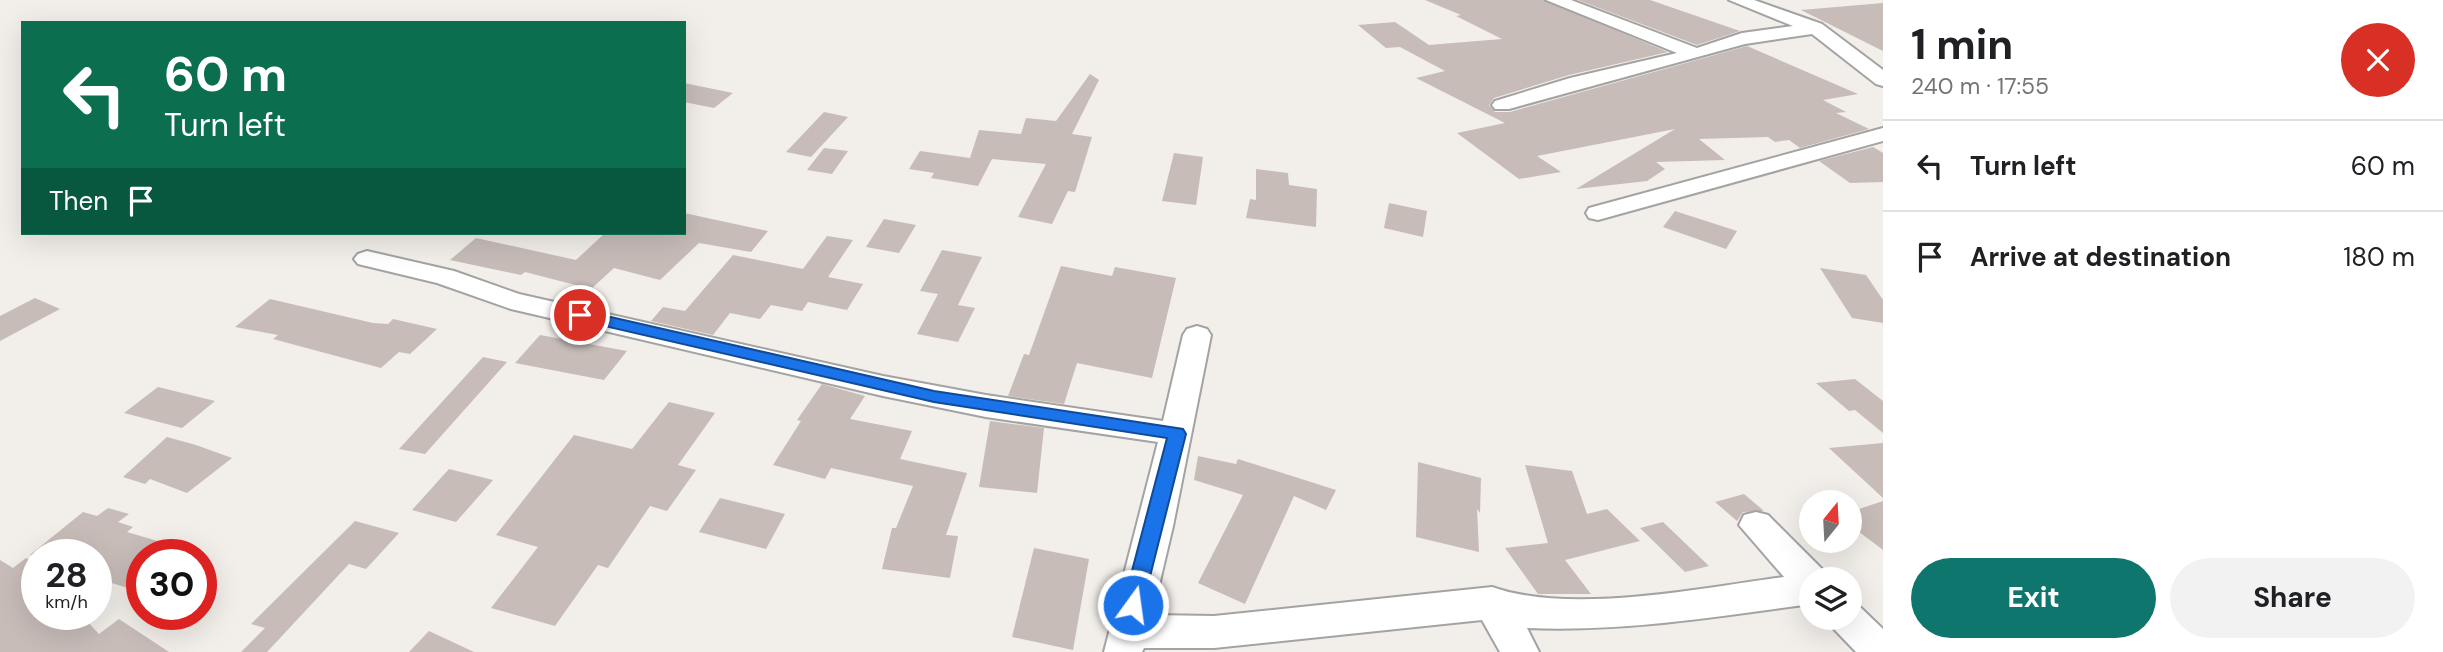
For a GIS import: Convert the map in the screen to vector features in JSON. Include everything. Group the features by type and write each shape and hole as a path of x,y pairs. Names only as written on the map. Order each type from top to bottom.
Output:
{"street":[{"path":"1555,0 1697,54"},
{"path":"1738,0 1816,28 1883,80"},
{"path":"1502,105 1577,82 1697,54 1742,38 1816,28"},
{"path":"1598,213 1883,134"},
{"path":"367,259 445,277 512,301 883,386 986,407 1177,434"},
{"path":"1197,335 1177,434 1125,642 1492,603 1517,612 1573,614 1646,610 1799,591"},
{"path":"1756,525 1799,570"},
{"path":"1492,603 1520,652"},
{"path":"1859,630 1881,652"}],"building":[{"path":"1425,0 1544,0 1668,52 1569,75 1494,98 1489,105 1495,112 1510,112 1747,46 1858,94 1823,100 1846,112 1836,113 1869,129 1800,148 1789,140 1775,142 1768,137 1699,139 1725,160 1656,162 1665,169 1647,181 1576,189 1675,129 1537,156 1561,172 1519,179 1457,133 1505,123 1416,78 1445,71 1400,47 1386,48 1358,25 1395,22 1429,45 1502,39 1456,16 1461,15"},
{"path":"1578,0 1650,0 1740,31 1697,45"},
{"path":"1883,3 1883,51 1801,10"},
{"path":"1090,74 1099,80 1072,134 1092,137 1075,192 1068,191 1052,224 1018,217 1046,164 992,159 978,186 931,178 934,173 909,169 920,151 970,158 979,130 1021,134 1026,118 1056,121"},
{"path":"686,83 733,93 714,108 686,102"},
{"path":"824,112 848,117 811,157 786,152"},
{"path":"1873,147 1883,153 1883,182 1850,183 1819,161"},
{"path":"824,148 848,151 832,174 807,170"},
{"path":"1174,153 1203,157 1196,205 1162,201"},
{"path":"1256,169 1288,173 1289,185 1317,189 1316,227 1246,218 1250,199 1256,200"},
{"path":"1389,203 1427,211 1423,237 1384,228"},
{"path":"1675,211 1737,231 1726,249 1663,227"},
{"path":"686,213 768,231 751,252 699,243 660,280 614,268 591,289 525,272 521,275 450,260 476,238 576,260 603,235 686,235"},
{"path":"884,219 916,225 899,253 866,247"},
{"path":"827,236 853,240 828,277 863,284 847,310 808,302 802,311 771,305 760,319 730,313 713,335 651,321 663,307 685,311 733,255 803,269"},
{"path":"942,250 982,257 958,305 975,308 958,342 917,334 938,294 920,291"},
{"path":"1061,266 1112,276 1115,267 1176,278 1152,378 1077,363 1064,404 1008,396 1024,354 1029,355"},
{"path":"1820,268 1866,275 1883,300 1883,323 1852,318"},
{"path":"35,298 60,309 0,341 0,316"},
{"path":"270,299 373,323 388,324 393,319 437,329 410,354 399,352 381,368 273,339 278,335 235,327"},
{"path":"540,335 627,351 604,380 515,363"},
{"path":"483,357 507,362 425,454 399,449"},
{"path":"1855,379 1883,401 1883,433 1855,410 1849,411 1816,383"},
{"path":"822,384 865,396 850,419 912,431 900,459 967,473 946,535 958,536 950,578 882,569 892,528 896,528 913,486 831,468 825,479 773,465 801,421 797,420"},
{"path":"158,387 215,401 182,428 124,413"},
{"path":"669,402 715,413 678,465 696,470 667,511 650,506 608,568 598,565 555,626 491,608 538,547 496,535 574,435 632,449"},
{"path":"990,421 1044,428 1037,493 979,487"},
{"path":"167,437 232,458 187,493 150,479 145,484 123,477"},
{"path":"1883,443 1883,498 1829,448"},
{"path":"1198,456 1236,464 1238,459 1336,490 1326,510 1294,496 1245,604 1198,583 1243,495 1194,480"},
{"path":"1418,462 1481,478 1480,513 1477,509 1479,552 1416,537"},
{"path":"1525,465 1572,471 1587,514 1607,509 1640,541 1565,560 1591,594 1538,594 1505,548 1548,543"},
{"path":"449,469 493,480 456,522 412,510"},
{"path":"1744,494 1764,511 1743,512 1737,521 1715,502"},
{"path":"720,498 785,514 766,549 699,532"},
{"path":"1883,501 1883,550 1862,534 1862,508"},
{"path":"108,508 129,514 118,522 133,527 127,532 151,539 126,539 126,587 112,583 112,539 50,539 83,512 97,516"},
{"path":"355,521 399,533 366,569 349,564 267,652 241,652 265,628 251,624"},
{"path":"1663,522 1709,566 1685,572 1640,528"},
{"path":"1034,548 1089,559 1073,650 1012,637"},
{"path":"0,560 13,568 21,562 21,630 95,630 99,634 104,630 112,630 112,624 119,619 126,624 126,630 136,630 169,652 0,652"},
{"path":"429,631 474,652 409,652"}],"route":[{"path":"580,315 934,397 1177,434 1156,526 1133,605"}]}
